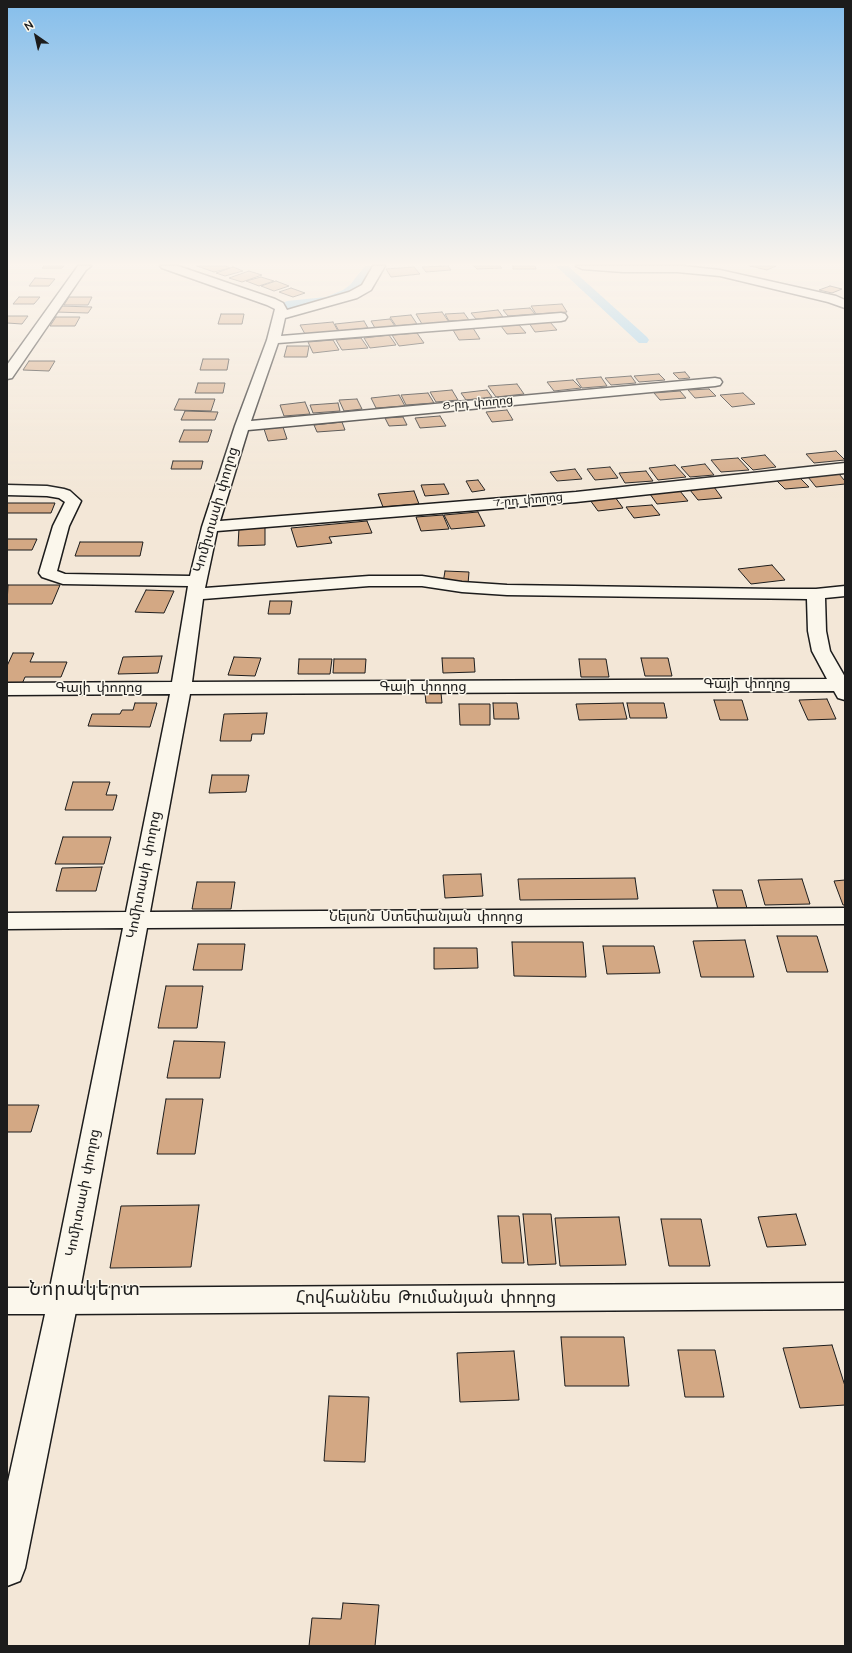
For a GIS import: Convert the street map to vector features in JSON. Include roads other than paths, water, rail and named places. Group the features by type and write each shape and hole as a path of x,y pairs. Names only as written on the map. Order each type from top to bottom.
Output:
{"street":[{"path":"7,375 29,343"},
{"name":"Կոմիտասի փողոց","path":"7,1568 64,1301 181,689 196,587 210,528 242,426 272,343"},
{"name":"8-րդ փողոց","path":"242,426 715,382"},
{"name":"7-րդ փողոց","path":"210,528 576,497 845,468"},
{"path":"7,490 47,491 64,494 73,501 61,526 48,573 63,579 196,587 422,581 462,587 507,590 816,594 845,591"},
{"path":"816,594 817,631 821,651 842,689"},
{"name":"Գայի փողոց","path":"7,689 842,689"},
{"name":"Նելսոն Ստեփանյան փողոց","path":"7,921 845,916"},
{"name":"Հովհաննես Թումանյան փողոց","path":"7,1301 845,1296"}],"district":[{"name":"Նորակերտ","path":"85,1291"}]}
